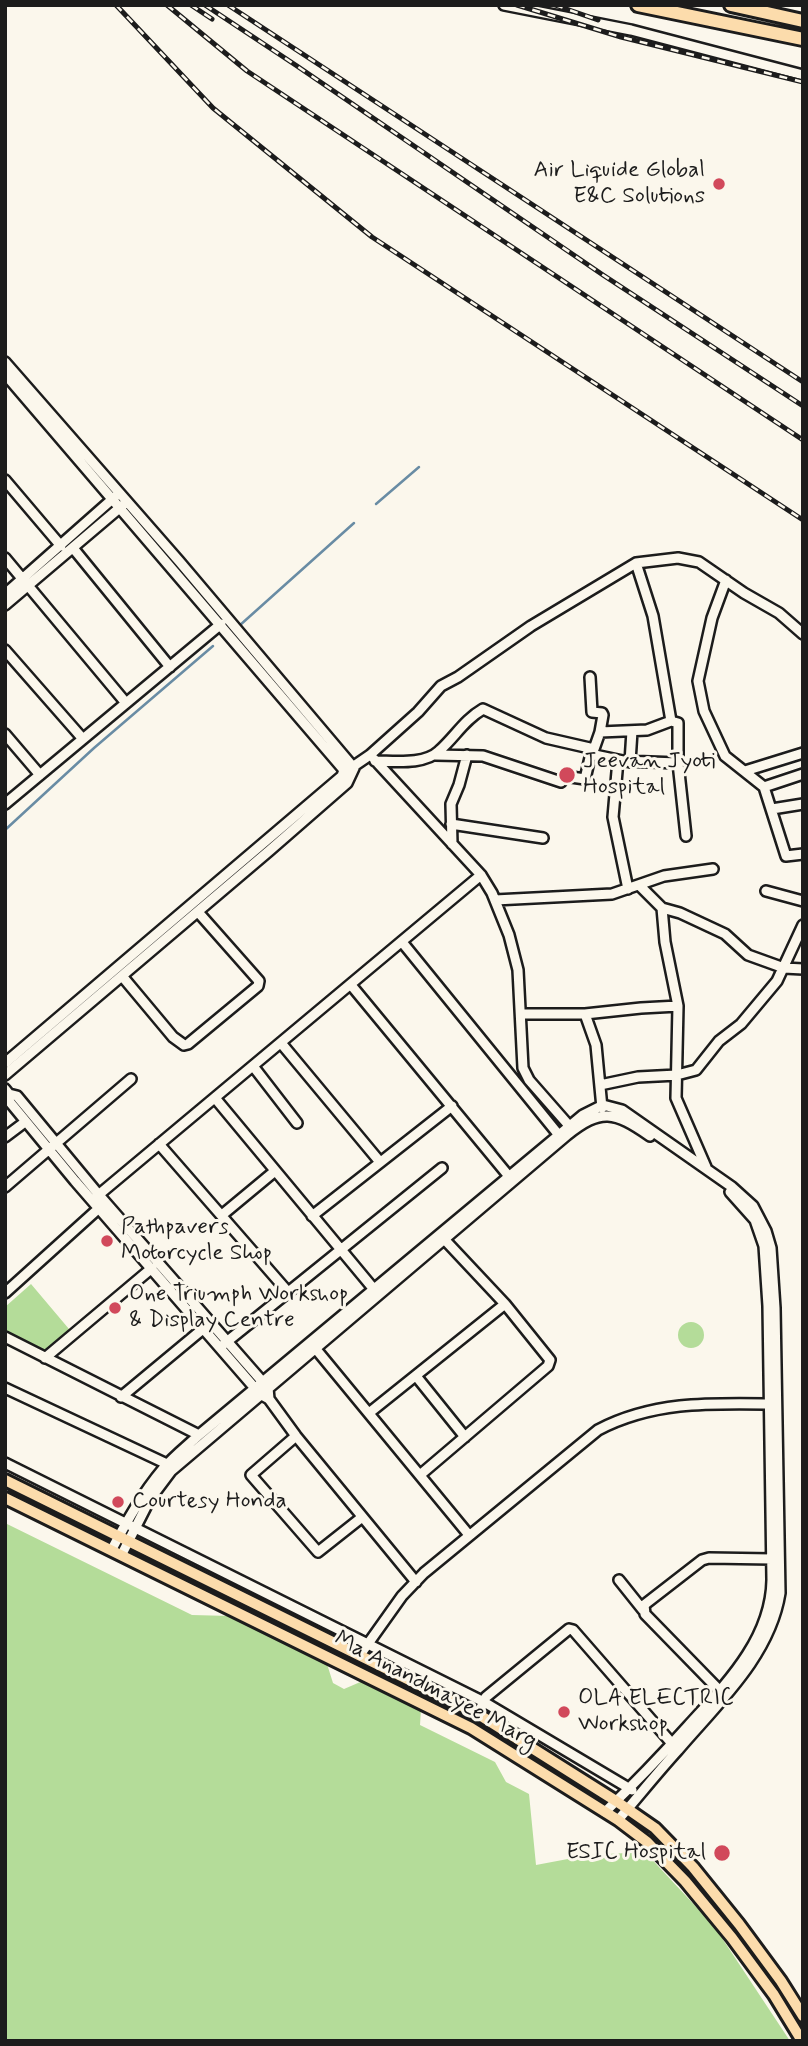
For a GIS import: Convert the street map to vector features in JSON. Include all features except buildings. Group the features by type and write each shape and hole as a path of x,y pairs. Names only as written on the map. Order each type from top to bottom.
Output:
{"highway":[{"path":"638,5 803,39"},
{"path":"731,5 803,21"}],"main road":[{"name":"Ma Anandmayee Marg","path":"5,1480 478,1714 628,1808 655,1828 740,1924 803,2016"},
{"name":"Ma Anandmayee Marg","path":"5,1498 471,1728 618,1820 647,1842 685,1881 739,1947 774,1995 802,2041"}],"street":[{"path":"504,5 631,30 803,75"},
{"path":"5,362 116,496"},
{"path":"5,373 353,766 354,773 347,783 198,912 5,1075"},
{"path":"5,480 61,546"},
{"path":"5,605 61,546 116,496"},
{"path":"5,594 26,583 73,548 124,505"},
{"path":"124,505 220,624 344,768 344,773"},
{"path":"73,548 170,667"},
{"path":"5,558 126,703"},
{"path":"5,1063 344,773 373,758 442,686 541,620 636,563 659,559 689,559 699,562 779,613 803,634"},
{"path":"636,563 653,616 671,721"},
{"path":"726,580 704,650 699,688 706,719 720,750 764,787 786,856 803,854"},
{"path":"5,804 220,624"},
{"path":"5,650 83,739"},
{"path":"373,758 406,761 433,755 483,756 562,782 564,776 584,780 591,751 596,748 603,715 592,712 590,677"},
{"path":"433,755 459,727 483,709 546,738 618,760 678,763"},
{"path":"600,732 648,730 671,721 678,723 678,763 687,836"},
{"path":"630,762 632,730"},
{"path":"5,734 40,775"},
{"path":"745,771 803,753"},
{"path":"452,844 451,804 460,785 467,755"},
{"path":"373,758 481,876 495,900 509,935 518,970 521,1045 526,1074 571,1128"},
{"path":"618,760 613,817 628,890"},
{"path":"764,787 803,774"},
{"path":"772,809 803,804"},
{"path":"451,824 543,838"},
{"path":"495,900 612,894 663,876 713,869"},
{"path":"5,1293 96,1201 159,1144 481,876"},
{"path":"639,885 662,908 680,913 729,937 748,955 784,968 803,969"},
{"path":"766,891 803,901"},
{"path":"662,908 665,942 678,1006 678,1103 706,1169"},
{"path":"122,976 173,1037 184,1045 258,986 259,981 198,912"},
{"path":"600,1085 638,1077 677,1075 700,1067 719,1041 741,1024 767,993 784,968 803,925"},
{"path":"402,942 558,1134"},
{"path":"351,985 511,1179"},
{"path":"521,1014 585,1014 640,1007 678,1006"},
{"path":"585,1014 597,1045 602,1110"},
{"path":"281,1043 380,1162"},
{"path":"253,1066 297,1124"},
{"path":"5,1187 131,1079"},
{"path":"7,1091 9,1101 24,1122 53,1147"},
{"path":"7,1091 17,1096 53,1147 152,1268 204,1328 224,1344"},
{"path":"215,1098 376,1292"},
{"path":"312,1216 452,1105"},
{"path":"117,1552 124,1538 136,1527 150,1499 172,1471 376,1292 594,1108 643,1131 748,1206"},
{"path":"602,1110 622,1110 706,1169 759,1215 771,1248 775,1308 772,1592 765,1618 723,1694"},
{"path":"5,1138 24,1122"},
{"path":"124,1538 125,1522 167,1464 200,1435 263,1390 315,1348 376,1292 444,1239 558,1134 571,1128"},
{"path":"159,1144 288,1292"},
{"path":"224,1344 442,1168"},
{"path":"222,1216 275,1171"},
{"path":"96,1201 263,1390 361,1518 416,1582"},
{"path":"420,1475 550,1363 549,1357 505,1304 444,1239"},
{"path":"45,1358 152,1268"},
{"path":"369,1413 505,1304"},
{"path":"121,1397 204,1328"},
{"path":"5,1337 200,1435"},
{"path":"315,1348 469,1535"},
{"path":"416,1376 465,1437"},
{"path":"5,1388 167,1464"},
{"path":"360,1655 416,1582 469,1535 598,1430 629,1415 683,1405 772,1404"},
{"path":"618,1820 766,1639 780,1593 772,1404"},
{"path":"296,1436 251,1475 318,1552 361,1518"},
{"path":"5,1463 484,1702 639,1795"},
{"path":"643,1609 644,1605 702,1560 772,1559"},
{"path":"619,1580 723,1694"},
{"path":"478,1714 493,1690 569,1629 573,1630 675,1747"},
{"path":"605,1812 675,1747"}],"green space":[{"path":"31,1284 69,1329 47,1352 5,1330 5,1307"},
{"path":"691,1322 700,1326 704,1335 700,1344 691,1348 682,1344 678,1335 682,1326"},
{"path":"5,1523 192,1615 230,1616 327,1664 333,1683 344,1689 365,1680 421,1709 420,1725 495,1762 506,1782 529,1794 536,1865 589,1855 645,1852 714,1926 790,2041 5,2041"}],"waterway":[{"path":"376,504 419,467"},
{"path":"239,626 354,523"},
{"path":"5,830 94,748 213,646"}],"railway":[{"path":"116,5 213,108 372,237 803,520"},
{"path":"167,5 247,71 803,440"},
{"path":"191,5 212,19"},
{"path":"205,5 603,275 803,406"},
{"path":"228,5 803,382"},
{"path":"517,5 621,37 803,82"},
{"path":"555,5 598,20"}],"place":[{"name":"Air Liquide Global E&C Solutions","path":"719,184"},
{"name":"Jeevan Jyoti Hospital","path":"567,775"},
{"name":"Pathpavers Motorcycle Shop","path":"107,1241"},
{"name":"One Triumph Workshop & Display Centre","path":"115,1308"},
{"name":"Courtesy Honda","path":"118,1502"},
{"name":"OLA ELECTRIC Workshop","path":"564,1712"},
{"name":"ESIC Hospital","path":"722,1853"}]}
